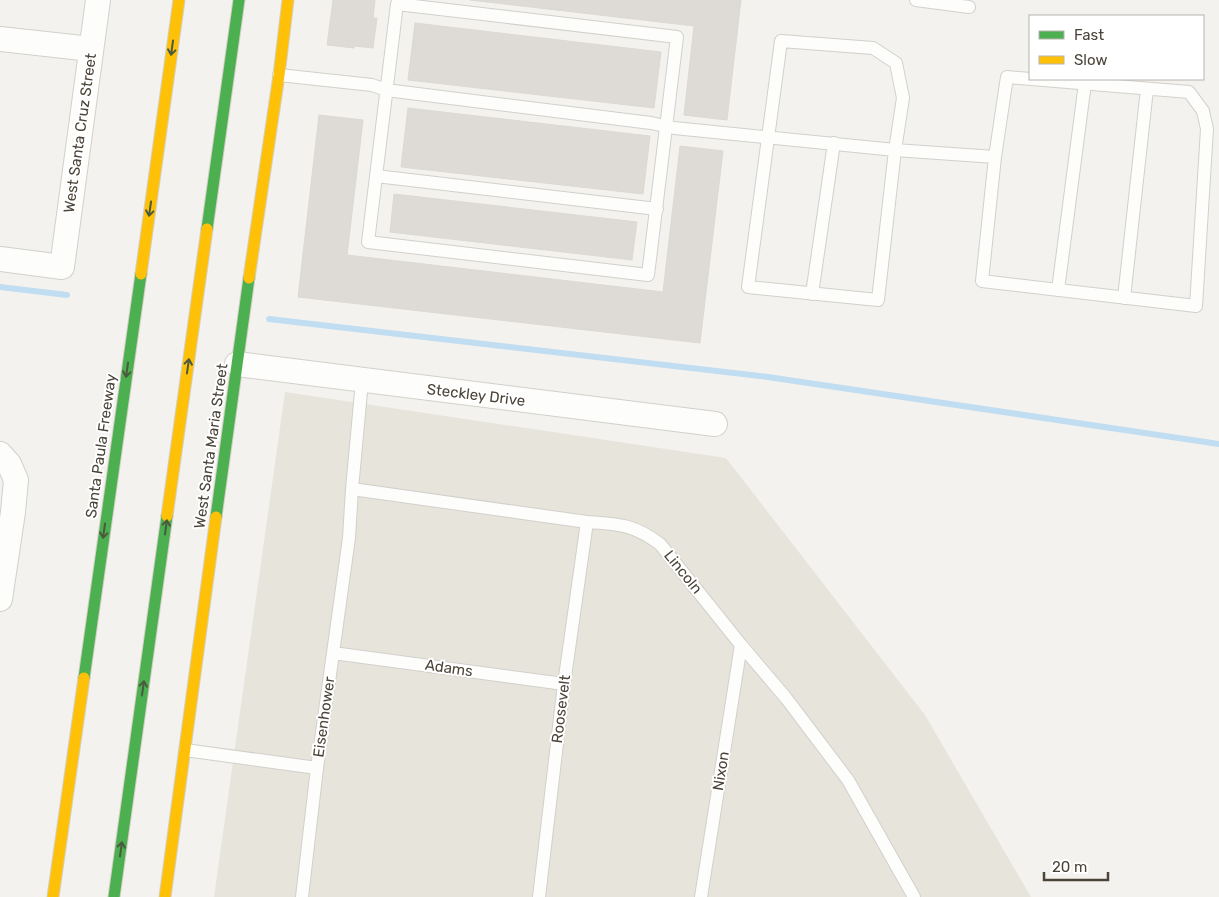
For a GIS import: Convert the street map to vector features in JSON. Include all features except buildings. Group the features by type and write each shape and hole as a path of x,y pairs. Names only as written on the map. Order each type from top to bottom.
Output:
{"main road":[{"name":"Santa Paula Freeway","path":"53,897 179,0"},
{"path":"114,897 239,0"},
{"name":"West Santa Maria Street","path":"166,897 288,0"}],"street":[{"name":"West Santa Cruz Street","path":"0,259 62,267 98,0"},
{"path":"0,39 92,49"},
{"name":"Steckley Drive","path":"237,364 716,424"},
{"path":"0,454 9,464 16,480 0,599"}],"lane":[{"path":"916,0 969,7"},
{"path":"396,4 677,37 648,275 368,242 386,90 396,4"},
{"path":"781,41 873,48 896,63 903,98 895,150 878,300 748,287 768,137 781,41"},
{"path":"279,75 651,122 667,126 895,150 996,157"},
{"path":"1029,79 1007,77 982,281 1196,306 1207,129 1203,111 1189,92 1046,80"},
{"path":"1058,290 1084,83"},
{"path":"1124,298 1146,89"},
{"path":"812,294 834,144"},
{"path":"376,176 657,209"},
{"path":"352,489 362,381"},
{"name":"Lincoln","path":"352,489 587,522 616,524 647,534 660,544 786,698 848,780 914,897"},
{"name":"Eisenhower","path":"302,897 317,768 348,538 352,489"},
{"name":"Roosevelt","path":"542,897 564,684 587,522"},
{"name":"Nixon","path":"701,897 741,645"},
{"name":"Adams","path":"333,653 564,684"},
{"path":"185,750 317,768"}],"shaded area":[{"path":"285,392 726,458 925,715 1031,897 214,897"}],"waterway":[{"path":"0,287 67,295"},
{"path":"269,319 768,377 1219,444"}],"traffic: fast":[{"path":"207,229 239,0"},
{"path":"84,678 141,274"},
{"path":"216,517 249,278"},
{"path":"114,897 167,516"}],"traffic: slow":[{"path":"141,274 179,0"},
{"path":"249,278 279,75 288,0"},
{"path":"167,516 207,229"},
{"path":"165,897 216,517"},
{"path":"53,897 84,678"}]}
